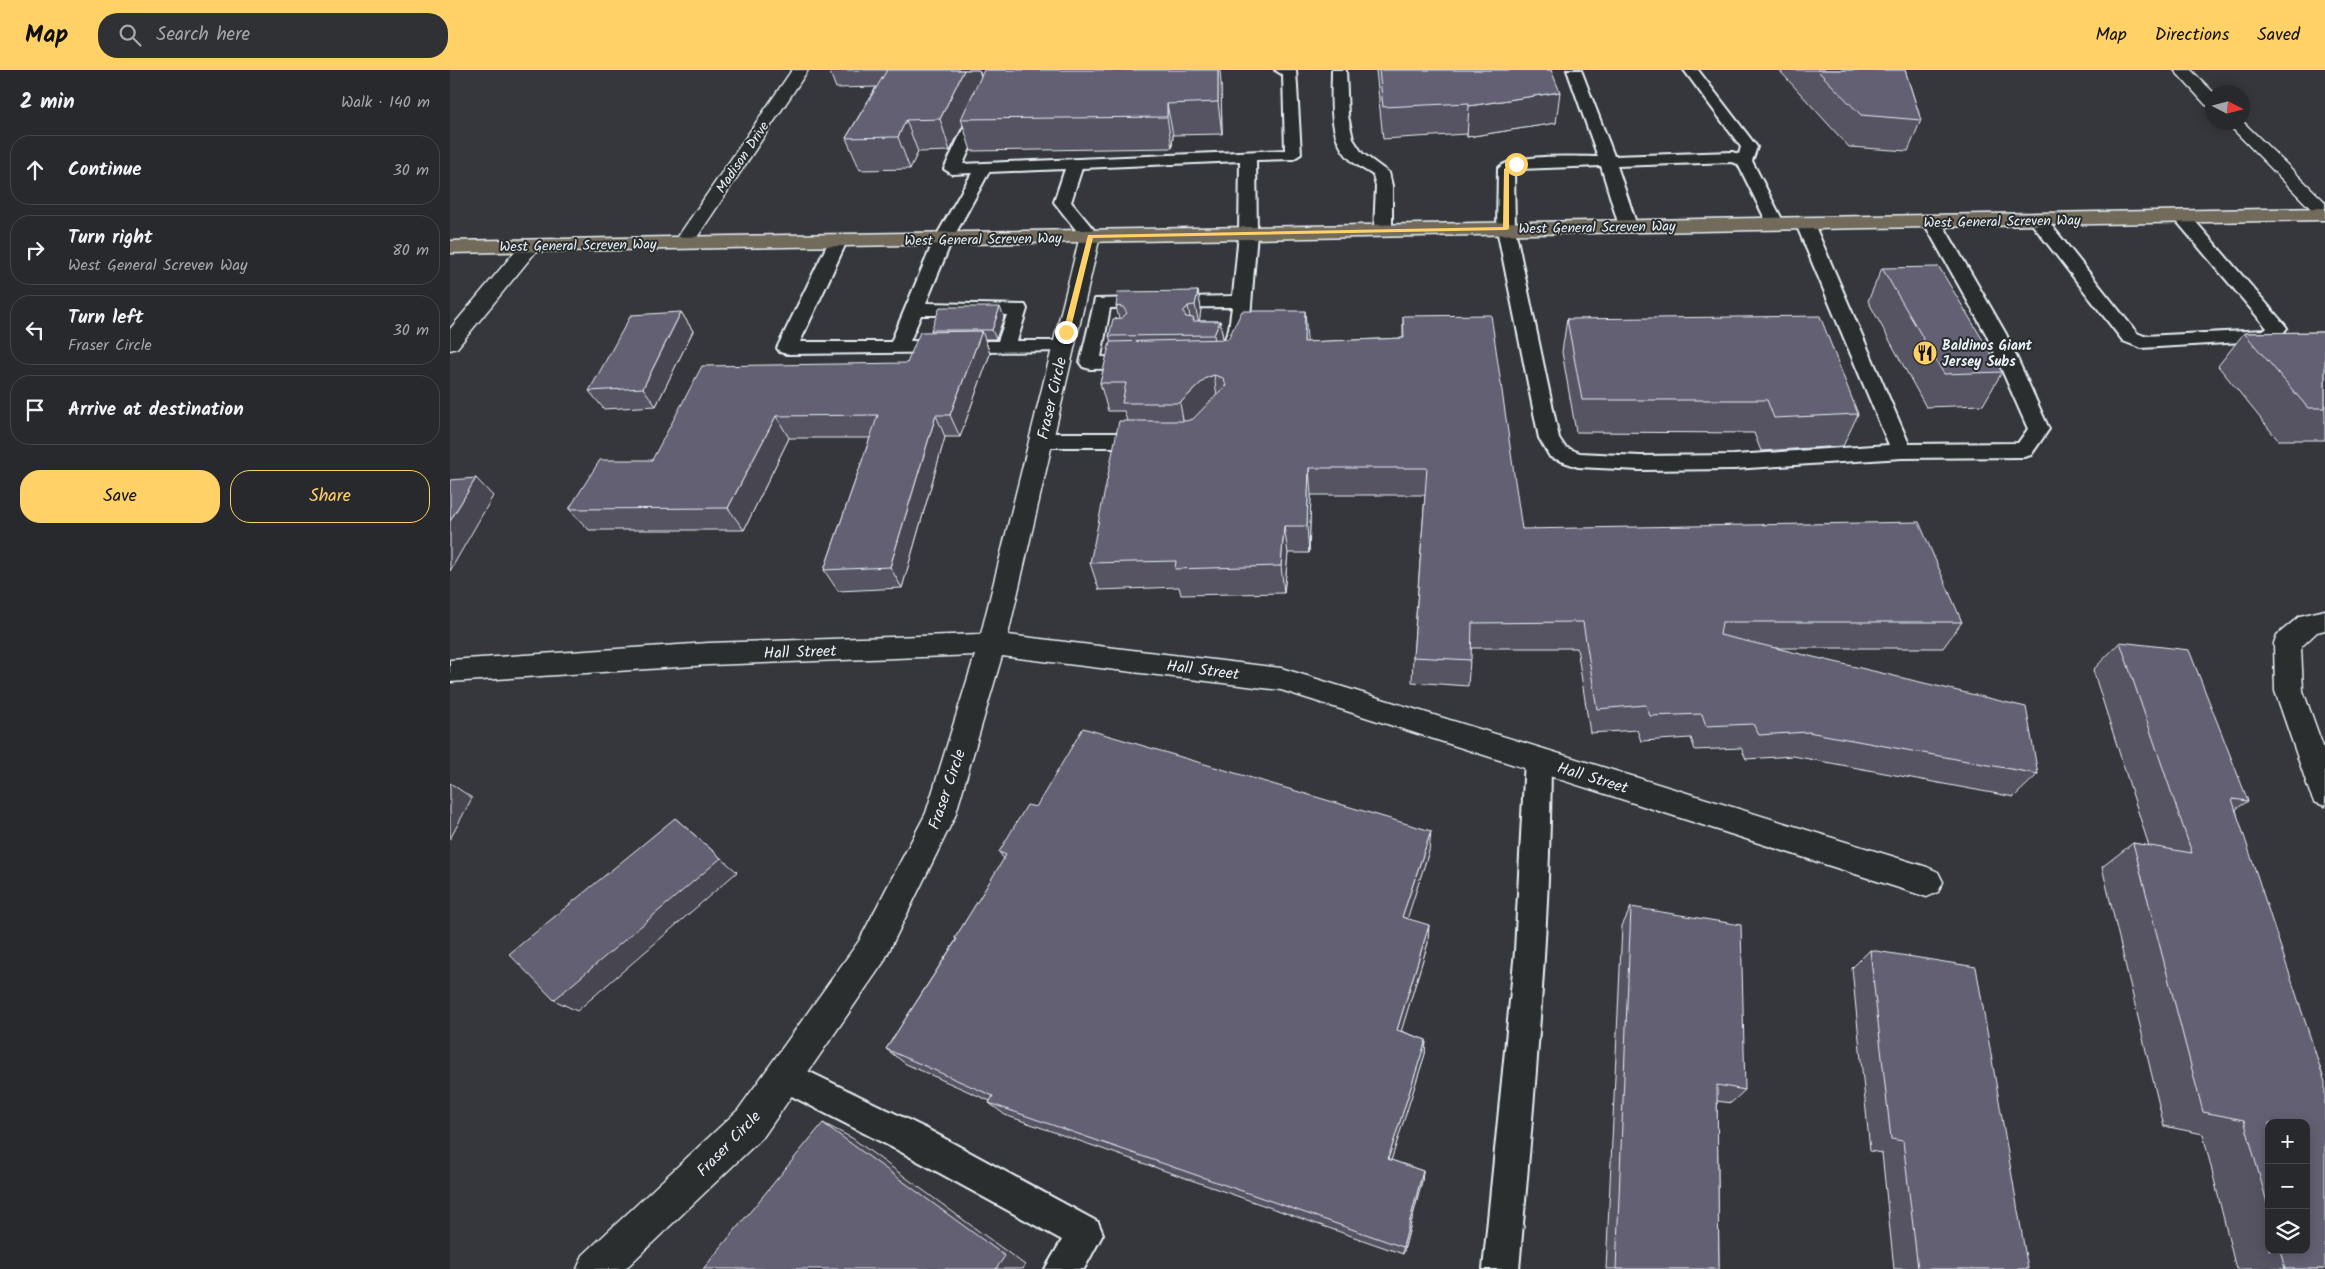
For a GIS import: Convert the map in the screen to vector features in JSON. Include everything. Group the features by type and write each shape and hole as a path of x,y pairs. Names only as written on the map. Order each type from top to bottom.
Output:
{"main road":[{"name":"West General Screven Way","path":"450,247 943,240 1628,226 1933,223 2325,213"}],"street":[{"name":"Madison Drive","path":"683,244 800,70"},
{"path":"2182,70 2205,94"},
{"path":"2242,130 2325,213"},
{"name":"Fraser Circle","path":"597,1269 751,1123 871,952 940,816 992,644 1090,236"},
{"path":"450,343 530,246"},
{"path":"2325,620 2309,623 2286,643 2289,691 2325,793"},
{"name":"Hall Street","path":"450,671 709,654 992,644 1281,679 1927,882"}],"lane":[{"path":"998,70 952,169 1293,154 1290,72 1282,70"},
{"path":"1339,70 1342,131 1346,145 1355,155 1381,173 1384,186 1383,231"},
{"path":"1574,70 1608,161 1628,226"},
{"path":"1691,70 1749,147 1744,161"},
{"path":"1225,361 1230,330 1241,301 1248,233 1248,157"},
{"path":"1776,225 1744,161 1732,157 1516,164 1506,169 1506,229 1549,438 1557,452 1578,460 1659,463 1734,462 1902,451 2024,450 2039,429 1996,334 1933,223"},
{"path":"1075,164 1062,202 1090,236"},
{"path":"899,346 943,240 983,168"},
{"path":"2038,220 2130,337 2141,342 2270,336 2277,328 2182,218"},
{"path":"1805,224 1902,451"},
{"path":"838,241 787,348 1006,346 1104,332"},
{"path":"1157,362 1090,363 1104,332 1102,303 1241,301"},
{"path":"915,309 1018,309 1006,346"},
{"path":"1041,440 1171,440"},
{"path":"1501,1269 1528,985 1537,849 1538,759"},
{"path":"785,1076 915,1141 1086,1234 1063,1269"}],"building":[{"path":"887,70 964,70 940,119 906,120 898,137 846,138"},
{"path":"984,70 1218,70 1218,102 1167,104 1167,117 961,119"},
{"path":"1379,70 1551,70 1560,92 1469,106 1469,103 1383,107"},
{"path":"1817,70 1905,70 1921,120 1861,115"},
{"path":"1939,267 2002,372 1944,374 1882,268"},
{"path":"1198,291 1195,305 1188,306 1183,312 1186,317 1194,318 1193,321 1220,321 1214,335 1109,336 1113,319 1122,318 1127,313 1123,307 1116,306 1118,292"},
{"path":"940,307 1000,307 992,330 931,330"},
{"path":"1242,311 1305,311 1304,342 1404,338 1403,316 1491,315 1522,529 1919,522 1962,622 1722,622 1720,635 2026,707 2038,774 1808,732 1759,735 1753,724 1706,726 1702,714 1650,716 1646,705 1597,709 1583,622 1472,623 1471,660 1413,657 1427,468 1309,468 1307,526 1284,526 1281,566 1175,569 1176,561 1090,563 1119,421 1185,421 1193,419 1226,385 1223,378 1214,375 1206,378 1180,403 1122,403 1126,383 1100,383 1110,342 1228,339"},
{"path":"681,312 643,388 589,391 631,315"},
{"path":"1820,316 1858,414 1774,418 1767,400 1582,400 1567,319"},
{"path":"982,331 950,415 936,415 890,567 824,570 878,415 776,416 728,508 569,509 600,460 652,460 702,366 907,363 920,332"},
{"path":"2325,332 2325,408 2308,408 2244,333"},
{"path":"476,478 450,521 450,480"},
{"path":"2120,642 2189,650 2248,801 2232,799 2325,1082 2325,1269 2285,1269 2281,1254 2310,1254 2310,1119 2265,1119 2265,1196 2244,1120 2203,1112 2133,843 2192,853"},
{"path":"1083,728 1431,831 1402,917 1429,925 1397,1030 1426,1040 1388,1159 1423,1171 1403,1247 989,1103 993,1096 886,1049 957,939 955,938 1006,855 999,852 1027,805 1036,807"},
{"path":"675,818 721,858 554,1000 509,954"},
{"path":"1631,907 1741,925 1745,1090 1717,1085 1719,1269 1616,1269"},
{"path":"1870,950 1976,967 2028,1269 1918,1269 1903,1141 1891,1139"},
{"path":"823,1123 1005,1256 996,1269 703,1269"}],"place":[{"name":"Baldinos Giant Jersey Subs","path":"1925,353"}],"route":[{"path":"1066,332 1090,236 1506,229 1506,169 1516,164"}]}
